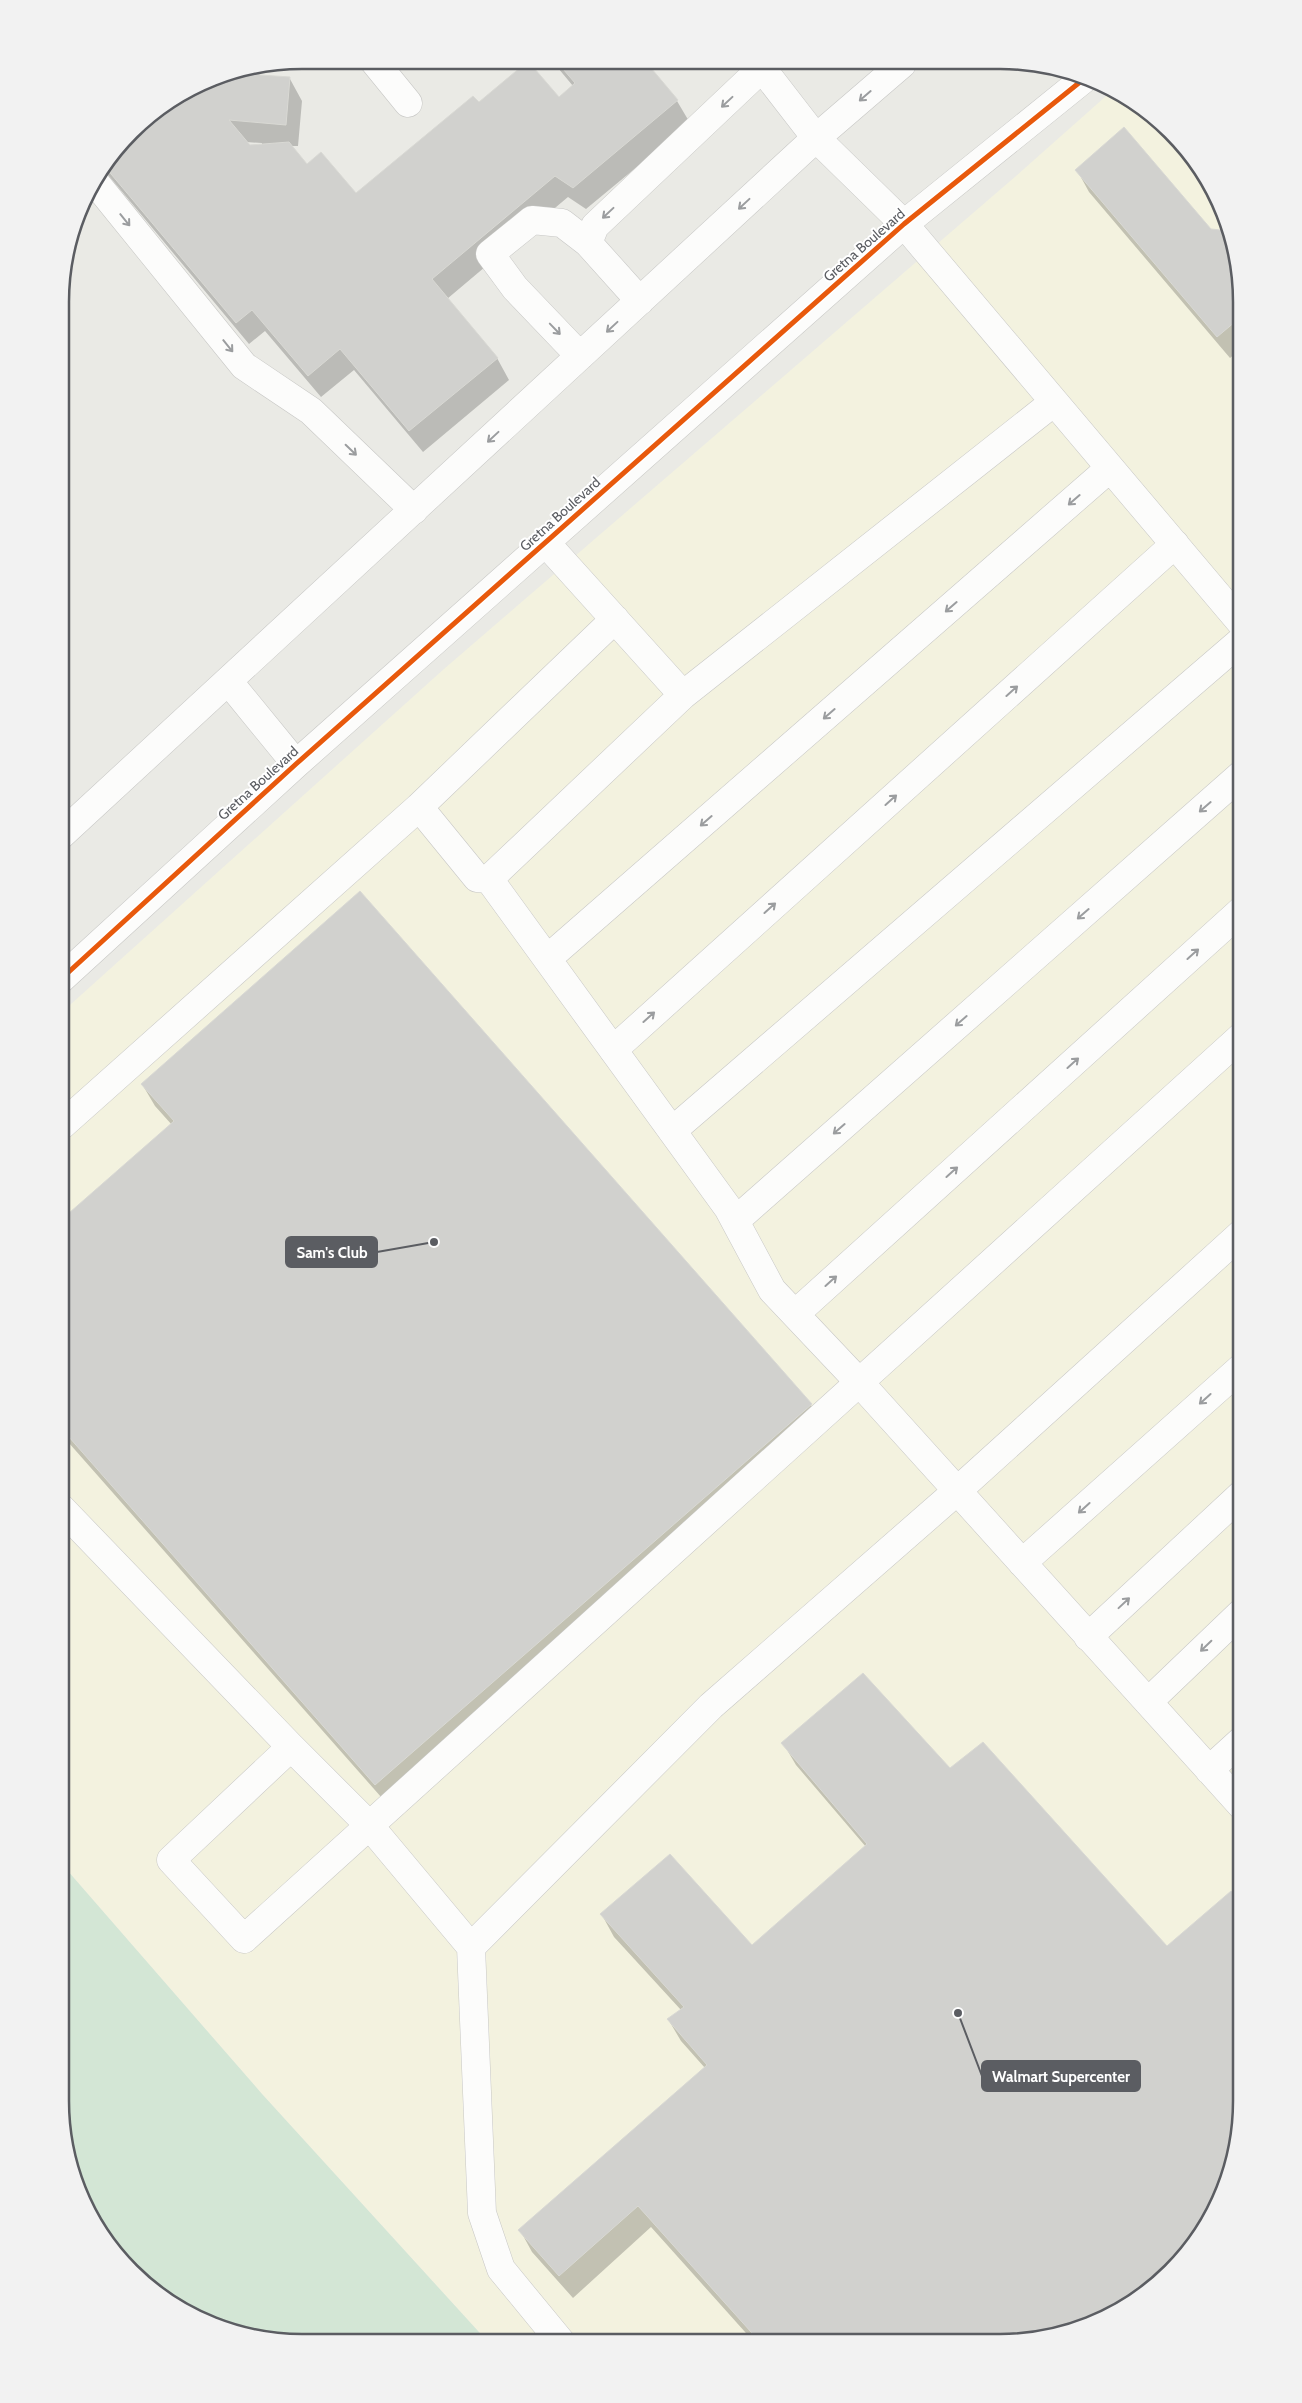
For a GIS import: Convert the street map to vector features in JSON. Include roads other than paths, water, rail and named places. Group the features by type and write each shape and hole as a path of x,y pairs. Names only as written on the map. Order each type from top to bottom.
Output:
{"street":[{"path":"380,69 408,102"},
{"path":"588,243 595,226 757,69"},
{"path":"762,69 816,138 904,224 1233,614"},
{"path":"69,828 816,138 896,69"},
{"name":"Gretna Boulevard","path":"69,972 296,764 904,224 1080,83"},
{"path":"99,187 244,366 311,411 414,510"},
{"path":"580,356 515,288 490,254 532,220 562,223 588,243 640,301"},
{"path":"489,880 683,695 1054,402"},
{"path":"547,959 1110,468"},
{"path":"545,542 683,695"},
{"path":"613,1050 1175,544"},
{"path":"69,1119 418,807 614,619"},
{"path":"672,1130 1233,629"},
{"path":"229,682 296,764"},
{"path":"735,1220 1233,782"},
{"path":"418,807 477,878 489,880 547,959 735,1220 772,1290 859,1382 1233,1796"},
{"path":"795,1314 1233,918"},
{"path":"292,1747 171,1860 244,1939 1233,1044"},
{"path":"471,1947 711,1706 957,1491 1233,1241"},
{"path":"1022,1563 1233,1375"},
{"path":"1088,1636 1233,1502"},
{"path":"69,1516 369,1825 471,1947 482,2213 501,2269 554,2334"},
{"path":"1148,1702 1233,1621"},
{"path":"1209,1770 1233,1748"}],"place":[{"name":"Sam's Club","path":"434,1242"},
{"name":"Walmart Supercenter","path":"958,2013"}]}
